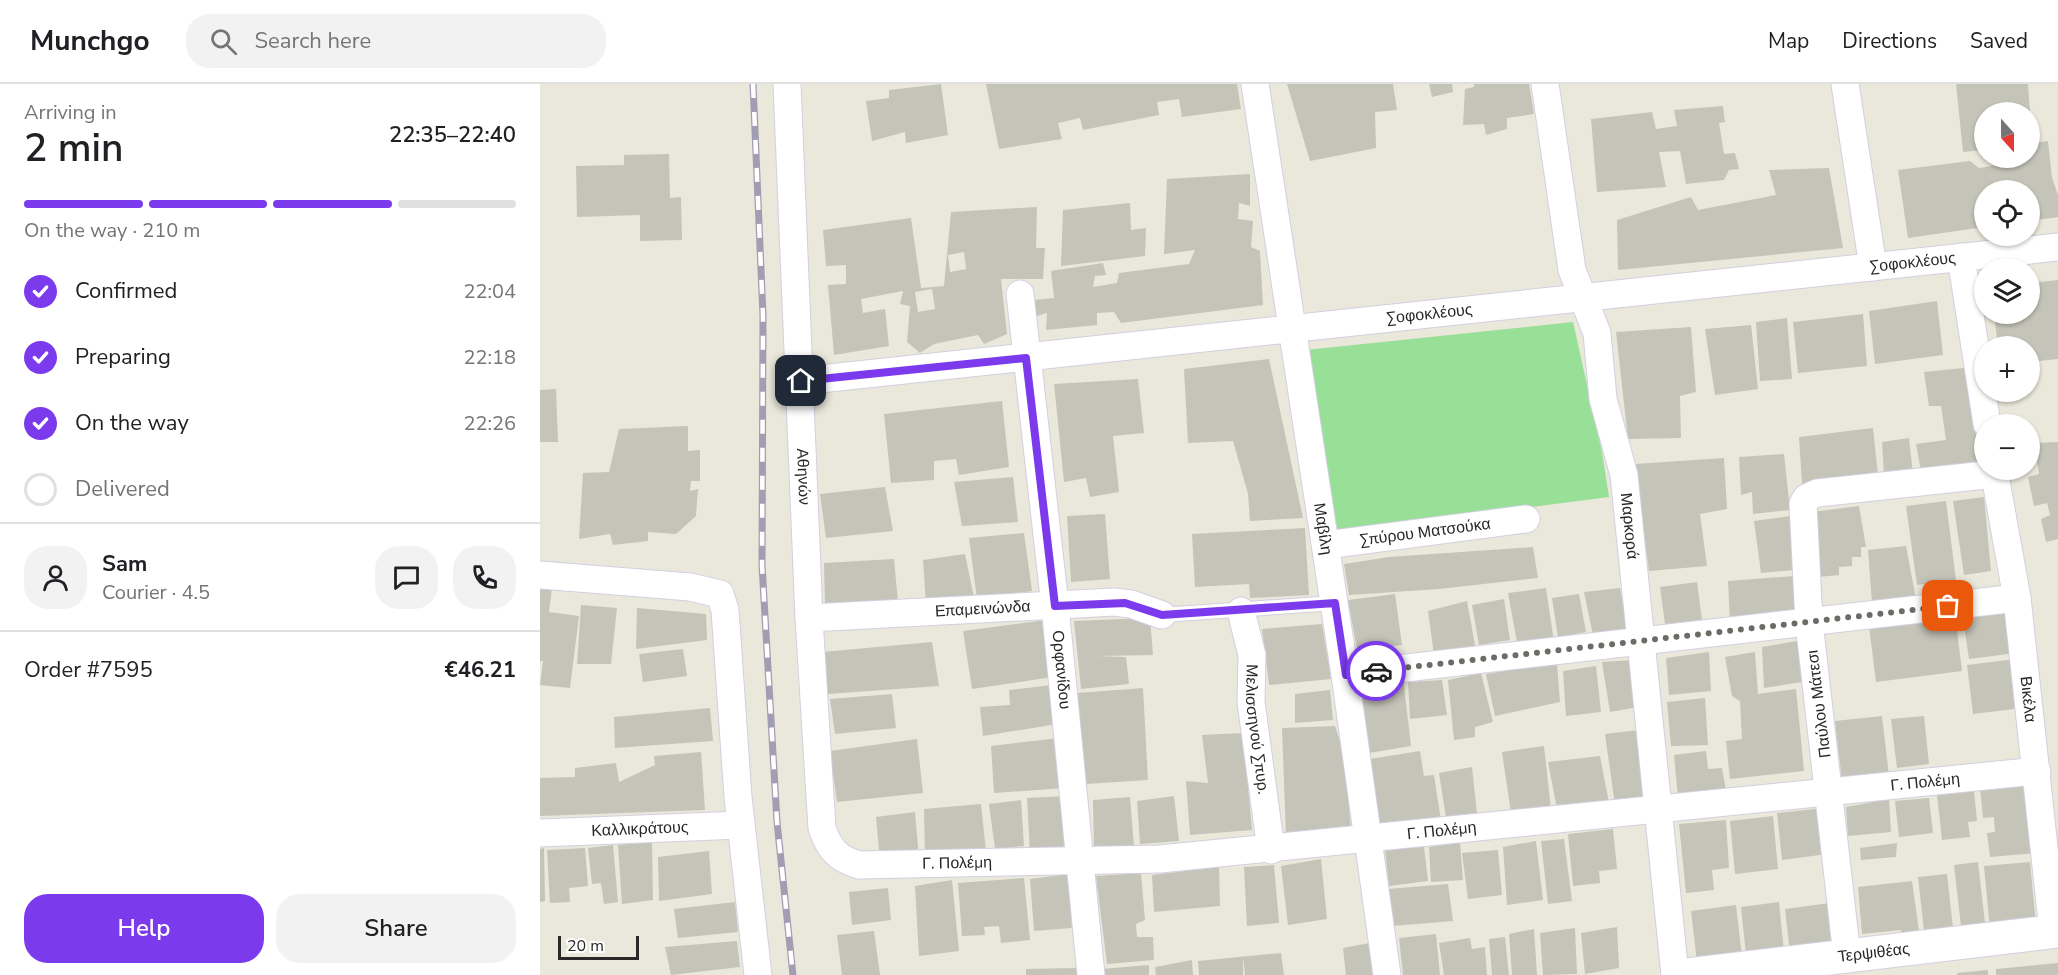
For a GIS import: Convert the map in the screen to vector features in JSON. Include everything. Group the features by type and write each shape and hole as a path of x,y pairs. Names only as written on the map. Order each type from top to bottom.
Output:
{"street":[{"name":"Αθηνών","path":"787,84 810,618 822,828 827,843 846,861"},
{"name":"Μαβίλη","path":"1255,84 1346,675 1387,975"},
{"name":"Μαρκορά","path":"1545,84 1571,262 1598,333 1603,399 1622,462 1643,641 1676,975"},
{"path":"1845,84 1873,267"},
{"name":"Σοφοκλέους","path":"801,381 2058,247"},
{"path":"1961,257 1985,414"},
{"name":"Ορφανίδου","path":"1020,294 1082,862 1091,975"},
{"name":"Παύλου Μάτεσι","path":"1847,956 1809,622 1803,504 1811,495 1974,475"},
{"name":"Βικέλα","path":"1995,480 2017,598 2056,931"},
{"name":"Σπύρου Ματσούκα","path":"1326,545 1526,519"},
{"path":"540,575 690,586 720,594 725,610 741,825 758,975"},
{"path":"1346,675 2017,598"},
{"name":"Επαμεινώνδα","path":"810,618 1125,603 1162,615"},
{"name":"Μελισσηνού Σπυρ.","path":"1240,611 1252,655 1251,702 1271,850"},
{"name":"Γ. Πολέμη","path":"846,861 859,865 1082,862 1271,850 2037,771"},
{"name":"Καλλικράτους","path":"540,832 741,825"},
{"name":"Τερψιθέας","path":"1687,975 2056,931"}],"lane":[{"name":"Επαμεινώνδα","path":"1162,615 1335,603"}],"green space":[{"path":"1573,322 1602,452 1609,497 1332,533 1306,350"}],"building":[{"path":"941,84 948,135 906,143 905,132 872,141 866,101 889,98 889,90"},
{"path":"986,84 1237,84 1241,109 1182,117 1179,99 1157,102 1159,115 1083,130 1080,118 1058,123 1062,139 999,149"},
{"path":"1287,84 1393,84 1397,110 1375,112 1376,148 1310,161"},
{"path":"1429,84 1452,84 1453,92 1432,97"},
{"path":"1474,84 1529,84 1534,114 1507,118 1507,129 1486,135 1484,124 1463,125 1465,89 1474,87"},
{"path":"1956,84 2028,84 2029,102 1974,102 1974,151 1963,152"},
{"path":"1723,106 1725,122 1719,123 1724,154 1735,153 1739,169 1729,170 1724,180 1686,184 1680,151 1659,152 1666,187 1597,192 1591,119 1652,112 1656,129 1677,126 1674,110"},
{"path":"2048,141 2052,178 2058,195 2058,217 2040,220 2040,180 1974,180 1974,228 1908,238 1898,170 1970,161 1974,164 1974,168 2040,168 2040,142"},
{"path":"669,154 670,198 681,197 682,240 640,241 640,215 577,217 576,166 624,165 624,155"},
{"path":"1829,168 1843,248 1618,270 1617,220 1691,197 1698,210 1776,195 1769,170"},
{"path":"1250,174 1250,206 1239,203 1238,219 1253,221 1251,247 1260,251 1263,305 1121,323 1114,312 1097,313 1097,325 1046,330 1047,313 1034,317 1034,300 1054,298 1051,271 1103,263 1106,275 1095,276 1093,287 1117,283 1119,273 1189,264 1195,250 1164,254 1167,179"},
{"path":"1130,203 1131,230 1146,228 1145,256 1061,266 1063,210"},
{"path":"1037,207 1036,248 1045,248 1043,279 1001,279 1007,334 984,344 978,335 934,344 920,353 907,342 910,306 900,304 903,291 861,299 863,313 885,309 889,346 834,355 828,285 846,284 846,265 826,266 823,230 911,218 921,288 944,286 951,212","holes":["964,252 966,269 950,272 948,255","932,289 935,309 918,312 915,292"]},
{"path":"2058,280 2058,359 2040,361 2040,336 1997,336 1995,324 2040,324 2040,282"},
{"path":"1937,301 1943,355 1875,364 1869,311"},
{"path":"1863,314 1867,366 1798,373 1793,322"},
{"path":"1787,318 1792,379 1760,381 1756,322"},
{"path":"1751,325 1758,389 1715,395 1705,329"},
{"path":"1691,327 1696,392 1680,396 1681,438 1628,439 1616,332"},
{"path":"1269,359 1303,518 1250,521 1248,494 1233,441 1188,443 1184,369"},
{"path":"1964,368 1974,424 1974,464 1921,471 1916,444 1946,440 1941,406 1929,406 1924,372"},
{"path":"1138,379 1144,433 1113,436 1119,492 1090,497 1086,478 1064,482 1054,384"},
{"path":"556,389 558,442 540,442 540,390"},
{"path":"1002,401 1009,467 959,475 956,459 934,461 934,480 891,483 884,414"},
{"path":"688,426 688,451 700,450 700,481 691,481 690,491 698,489 696,516 676,534 648,532 648,541 613,545 610,534 579,539 583,473 609,472 619,429"},
{"path":"1873,428 1878,475 1802,484 1799,437"},
{"path":"1909,438 1913,474 1884,476 1882,442"},
{"path":"2058,442 2058,539 2046,542 2041,519 2050,515 2047,503 2034,506 2029,480 2040,480 2040,443"},
{"path":"1784,454 1790,510 1753,514 1752,492 1741,495 1739,457"},
{"path":"1724,458 1727,509 1700,514 1707,566 1649,571 1635,464"},
{"path":"1013,477 1018,522 962,526 954,482"},
{"path":"885,487 893,531 826,538 820,494"},
{"path":"1984,497 1991,571 1964,575 1953,501"},
{"path":"1946,501 1956,580 1917,585 1906,506"},
{"path":"1859,506 1866,547 1861,547 1861,557 1852,557 1852,566 1839,567 1839,575 1818,577 1812,512"},
{"path":"1105,514 1110,579 1071,582 1067,516"},
{"path":"1790,516 1796,570 1761,573 1754,521"},
{"path":"1305,528 1309,595 1250,598 1249,584 1195,587 1192,534"},
{"path":"1024,533 1032,591 977,599 969,538"},
{"path":"1906,546 1916,599 1872,603 1868,550"},
{"path":"1533,547 1538,578 1439,589 1349,595 1344,564 1389,557"},
{"path":"965,554 974,598 926,604 923,560"},
{"path":"894,559 898,602 825,605 824,563"},
{"path":"1794,576 1797,613 1730,623 1728,581"},
{"path":"1697,582 1702,620 1665,624 1660,587"},
{"path":"540,587 552,588 549,612 579,616 570,688 540,685 543,661 540,661"},
{"path":"1546,588 1554,642 1518,648 1508,593"},
{"path":"1620,588 1628,631 1593,635 1584,592"},
{"path":"1395,594 1402,645 1357,649 1348,600"},
{"path":"1579,594 1586,632 1558,637 1552,598"},
{"path":"1504,599 1510,640 1479,645 1472,605"},
{"path":"1467,601 1476,651 1434,655 1428,611"},
{"path":"581,605 617,608 611,664 577,664"},
{"path":"637,608 706,614 707,640 636,649"},
{"path":"2010,611 2016,653 1969,659 1963,618"},
{"path":"1150,618 1153,655 1097,656 1126,657 1129,684 1081,689 1074,621"},
{"path":"1939,618 1941,631 1957,630 1962,671 1876,682 1869,626"},
{"path":"1047,620 1053,677 972,689 963,631"},
{"path":"1322,624 1331,679 1269,685 1262,629"},
{"path":"1803,640 1808,681 1764,688 1762,647"},
{"path":"932,642 939,686 828,694 823,652"},
{"path":"683,649 687,676 643,682 639,654"},
{"path":"1709,652 1711,691 1669,695 1666,658"},
{"path":"1755,652 1758,694 1796,689 1804,771 1730,779 1726,741 1742,739 1740,701 1732,696 1725,657"},
{"path":"2016,659 2022,708 1973,714 1967,665"},
{"path":"1633,660 1638,707 1610,712 1602,662"},
{"path":"1557,663 1560,702 1495,716 1486,674"},
{"path":"1596,666 1601,712 1566,716 1563,671"},
{"path":"1481,673 1493,722 1475,727 1475,737 1454,740 1448,680"},
{"path":"1403,677 1411,746 1369,753 1358,685"},
{"path":"1442,680 1447,715 1410,719 1408,682"},
{"path":"1052,685 1057,724 983,736 980,707 1010,705 1009,690"},
{"path":"1143,688 1148,780 1086,784 1077,693"},
{"path":"1330,690 1333,720 1295,723 1295,694"},
{"path":"892,694 896,728 835,734 830,699"},
{"path":"1705,698 1708,745 1671,746 1667,702"},
{"path":"710,708 713,741 615,748 614,717"},
{"path":"1882,716 1889,776 1842,781 1835,721"},
{"path":"1924,716 1929,764 1897,768 1891,719"},
{"path":"1335,726 1344,754 1351,829 1286,836 1282,728"},
{"path":"1639,730 1649,800 1615,805 1605,734"},
{"path":"1243,733 1252,830 1190,835 1186,781 1208,783 1202,735"},
{"path":"1059,738 1064,788 994,793 991,746"},
{"path":"917,739 923,793 837,802 830,751"},
{"path":"1544,746 1551,810 1511,813 1502,752"},
{"path":"1420,751 1424,776 1434,775 1441,821 1378,829 1370,759"},
{"path":"1706,751 1708,769 1722,768 1726,791 1678,798 1674,755"},
{"path":"701,752 705,810 540,816 540,778 575,777 575,768 616,763 619,782 655,765 654,756"},
{"path":"1600,756 1609,803 1557,809 1548,762"},
{"path":"1472,767 1477,814 1446,818 1439,773"},
{"path":"2030,782 2037,853 1990,857 1987,833 1995,832 1994,817 1983,818 1980,787"},
{"path":"1974,791 1977,821 1968,822 1970,837 1942,840 1937,795"},
{"path":"1066,796 1070,851 1030,854 1027,798"},
{"path":"1174,796 1179,841 1140,844 1137,801"},
{"path":"1130,797 1134,847 1094,852 1093,800"},
{"path":"1929,798 1933,833 1899,837 1895,801"},
{"path":"1889,799 1891,832 1848,836 1846,807"},
{"path":"1021,800 1024,846 995,849 989,804"},
{"path":"981,804 986,851 925,855 924,809"},
{"path":"1824,808 1827,854 1782,860 1777,813"},
{"path":"915,812 919,859 880,862 876,817"},
{"path":"1773,816 1778,869 1735,874 1730,821"},
{"path":"1726,820 1729,868 1712,870 1714,890 1686,893 1679,824"},
{"path":"1613,829 1617,869 1599,871 1600,883 1573,886 1568,834"},
{"path":"1564,839 1572,901 1548,904 1541,841"},
{"path":"1536,841 1543,900 1507,905 1503,847"},
{"path":"652,842 653,900 622,904 618,845"},
{"path":"1460,843 1463,880 1431,882 1429,847"},
{"path":"1897,843 1896,857 1861,860 1860,848"},
{"path":"613,845 618,902 604,904 601,883 592,884 588,848"},
{"path":"1424,847 1428,881 1389,886 1385,849"},
{"path":"544,848 545,901 540,902 540,849"},
{"path":"585,848 588,886 569,888 570,902 550,903 547,850"},
{"path":"1498,850 1502,895 1468,899 1462,853"},
{"path":"709,851 712,894 659,901 658,857"},
{"path":"1321,859 1327,919 1288,925 1281,866"},
{"path":"1978,862 1985,923 1961,926 1954,865"},
{"path":"2030,862 2036,925 1990,930 1984,866"},
{"path":"1274,865 1279,923 1247,926 1244,867"},
{"path":"1219,867 1220,906 1154,912 1152,875"},
{"path":"1141,873 1145,920 1136,924 1137,937 1153,937 1154,960 1107,964 1096,876"},
{"path":"1069,874 1072,928 1034,931 1030,879"},
{"path":"1947,874 1953,928 1924,931 1918,877"},
{"path":"1024,878 1030,940 1001,943 999,926 984,927 985,935 962,936 958,883"},
{"path":"952,880 959,951 919,956 915,886"},
{"path":"1912,881 1920,938 1901,939 1901,930 1862,934 1858,887"},
{"path":"1448,884 1453,921 1392,926 1388,889"},
{"path":"888,888 891,920 852,925 849,892"},
{"path":"735,902 738,932 678,938 674,909"},
{"path":"1779,902 1784,952 1746,955 1741,907"},
{"path":"1830,903 1834,948 1790,953 1785,909"},
{"path":"1736,905 1742,957 1697,962 1691,911"},
{"path":"1617,927 1619,968 1585,974 1581,933"},
{"path":"1575,928 1577,974 1543,975 1540,933"},
{"path":"1534,929 1537,975 1512,975 1509,934"},
{"path":"874,931 880,975 842,975 837,935"},
{"path":"1436,934 1440,975 1403,975 1399,938"},
{"path":"1505,937 1509,975 1492,975 1489,939"},
{"path":"1470,938 1472,949 1485,947 1487,975 1444,975 1439,943"},
{"path":"737,941 740,967 671,975 665,947"},
{"path":"1375,942 1379,975 1346,975 1343,948"},
{"path":"1281,953 1284,975 1245,975 1243,957 1243,975 1199,975 1198,961"},
{"path":"1192,960 1193,975 1156,975 1155,967"},
{"path":"2058,963 2058,975 1996,975 1996,969"},
{"path":"1149,965 1149,975 1102,975 1101,969"},
{"path":"1077,968 1078,975 1026,975 1026,969"},
{"path":"1988,970 1988,975 1957,975 1957,973"}],"railway":[{"path":"753,84 763,316 762,565 777,822 793,975"}],"way so far":[{"path":"1376,671 1948,606"}],"route":[{"path":"801,381 1026,358 1055,606 1114,602 1131,604 1162,615 1335,603 1346,675 1376,671"}]}
